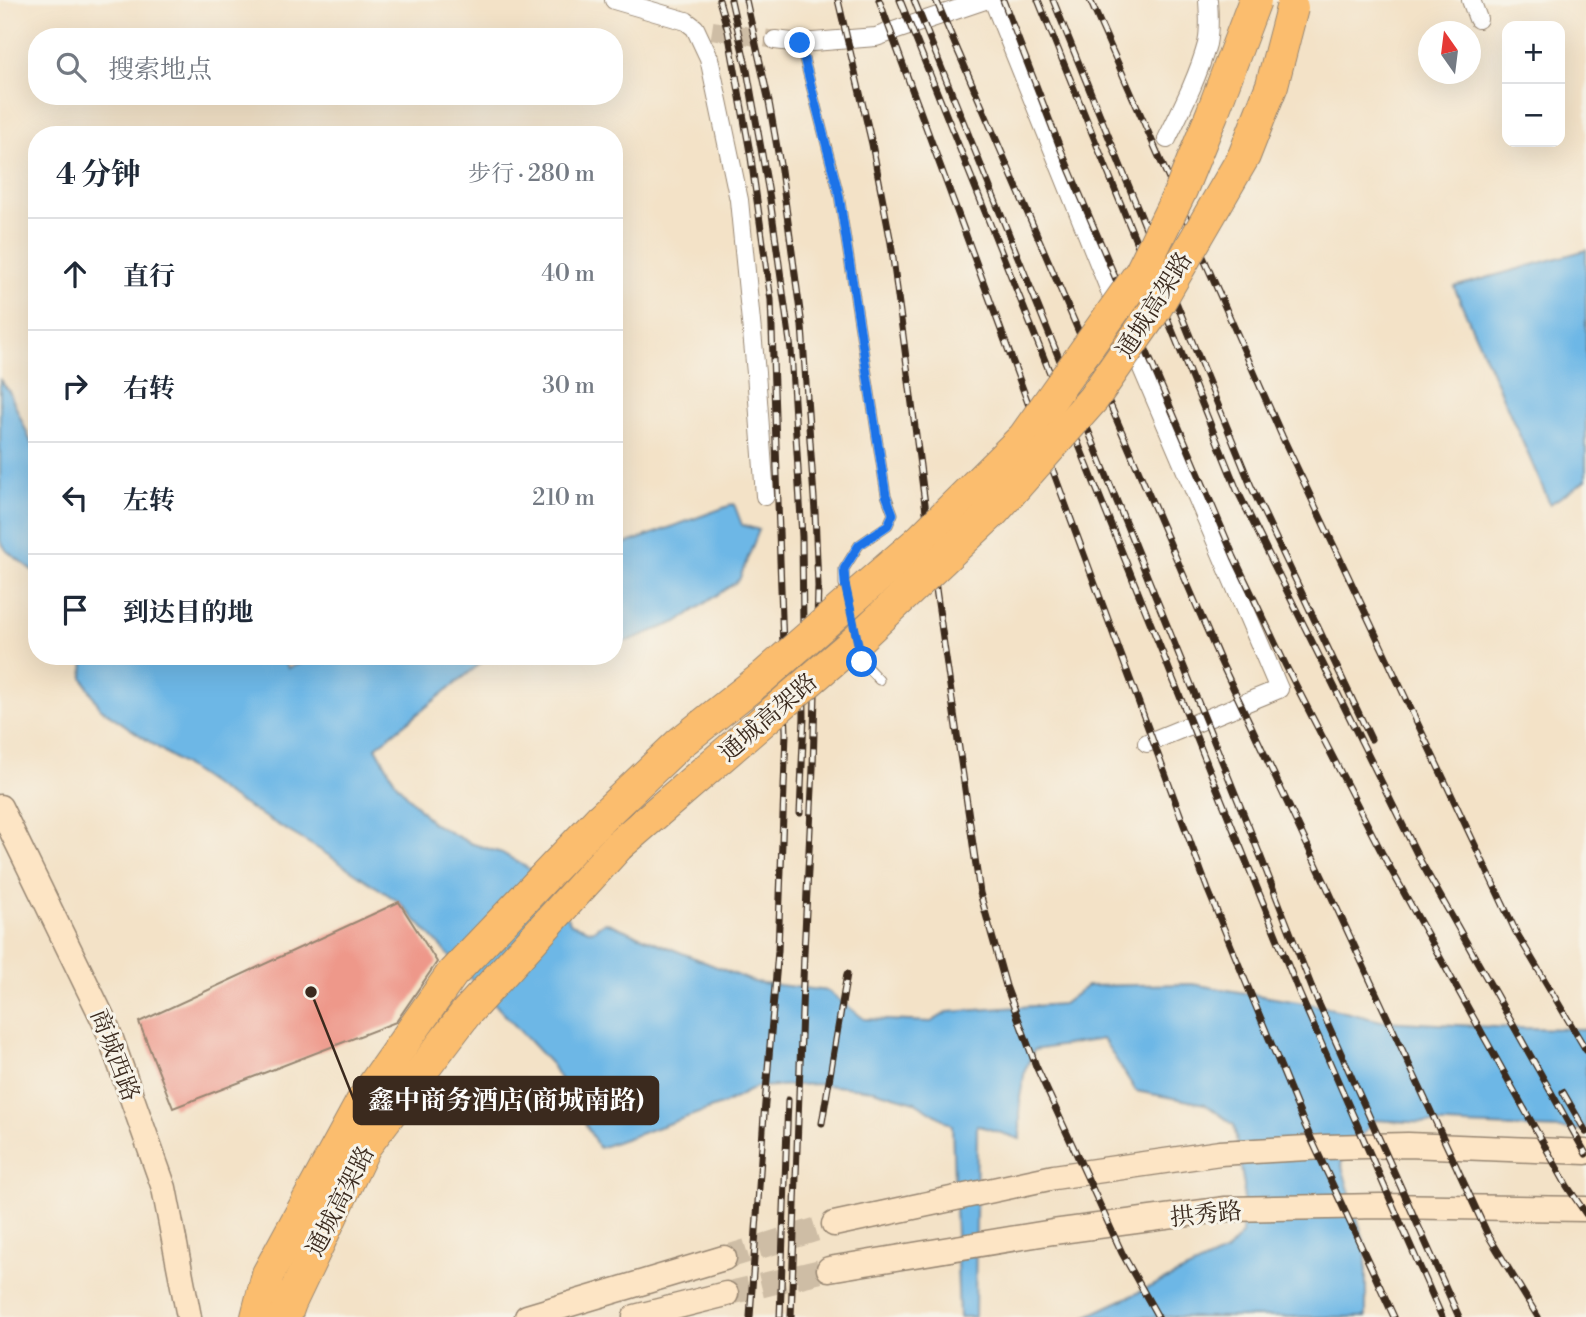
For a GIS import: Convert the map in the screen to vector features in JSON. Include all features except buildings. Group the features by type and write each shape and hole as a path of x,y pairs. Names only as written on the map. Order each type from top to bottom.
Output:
{"highway":[{"name":"通城高架路","path":"257,1317 268,1274 363,1100 452,974 600,820 680,743 763,677 920,540 1024,437 1141,272 1181,190 1255,0"},
{"name":"通城高架路","path":"285,1317 365,1146 466,1013 620,845 858,639 966,538 995,510 1093,399 1154,311 1244,156 1272,85 1295,0"}],"main road":[{"name":"商城西路","path":"0,807 106,1024 164,1188 189,1317"},
{"path":"834,1224 1054,1177 1220,1153 1408,1145 1586,1152"},
{"name":"拱秀路","path":"830,1269 1053,1232 1226,1209 1380,1206 1586,1209"},
{"path":"527,1317 724,1258"},
{"path":"635,1317 726,1294"}],"street":[{"path":"614,0 686,21 703,29 739,200 765,496"},
{"path":"775,40 800,43 876,37 985,0"},
{"path":"993,0 1101,273 1279,689 1147,743"},
{"path":"1167,139 1190,91 1207,42 1208,0"},
{"path":"1471,0 1478,19"}],"lane":[{"path":"800,43 839,195 886,495 893,514 888,525 859,545 844,569 850,610"},
{"path":"853,623 862,662 879,680"}],"water":[{"path":"1586,250 1586,480 1550,504 1454,287"},
{"path":"0,380 9,391 28,435 28,567 7,551 0,541"},
{"path":"734,504 742,525 759,530 739,580 677,622 623,643 623,545"},
{"path":"84,665 287,665 288,668 296,665 479,665 376,747 396,783 432,823 470,843 502,853 536,873 571,924 592,931 605,922 754,982 828,991 864,1019 931,1022 948,1012 1063,1004 1087,986 1192,984 1321,1006 1381,1021 1586,1029 1586,1130 1374,1120 1341,1163 1366,1248 1366,1317 1085,1317 1226,1252 1242,1234 1244,1186 1234,1125 1205,1104 1136,1091 1103,1039 1034,1050 1025,1070 1020,1097 1020,1139 977,1125 975,1317 959,1317 952,1125 915,1102 873,1090 816,1084 756,1087 724,1104 599,1148 552,1065 399,902 322,851 229,796 100,708 83,678"}],"tunnel":[{"path":"712,30 775,40"},
{"path":"724,1258 834,1224"},
{"path":"726,1294 829,1269"}],"railway":[{"path":"719,0 728,31 751,158 771,300 786,733 778,951 750,1317"},
{"path":"731,0 747,70 770,199 791,350 802,537 804,717 800,813"},
{"path":"746,0 781,170 802,326 818,586 791,1317"},
{"path":"838,0 872,144 891,243 937,596 980,893 1006,986 1036,1066 1122,1253 1158,1317"},
{"path":"879,0 1208,890 1303,1121 1394,1317"},
{"path":"900,0 1300,995 1442,1317"},
{"path":"914,0 1314,993 1459,1317"},
{"path":"936,0 1220,660 1488,1235 1538,1317"},
{"path":"1003,0 1061,150 1234,557 1286,666 1383,855 1567,1186 1586,1214"},
{"path":"1038,0 1237,490 1421,862 1586,1154"},
{"path":"1053,0 1251,486 1371,739"},
{"path":"1090,0 1282,436 1516,932 1586,1050"},
{"path":"822,1123 847,974"},
{"path":"1563,1092 1586,1132"},
{"path":"780,1317 788,1100"}],"place":[{"name":"鑫中商务酒店(商城南路)","path":"311,992"}],"route":[{"path":"800,43 839,195 886,495 893,514 888,525 859,545 844,569 862,662"}]}
